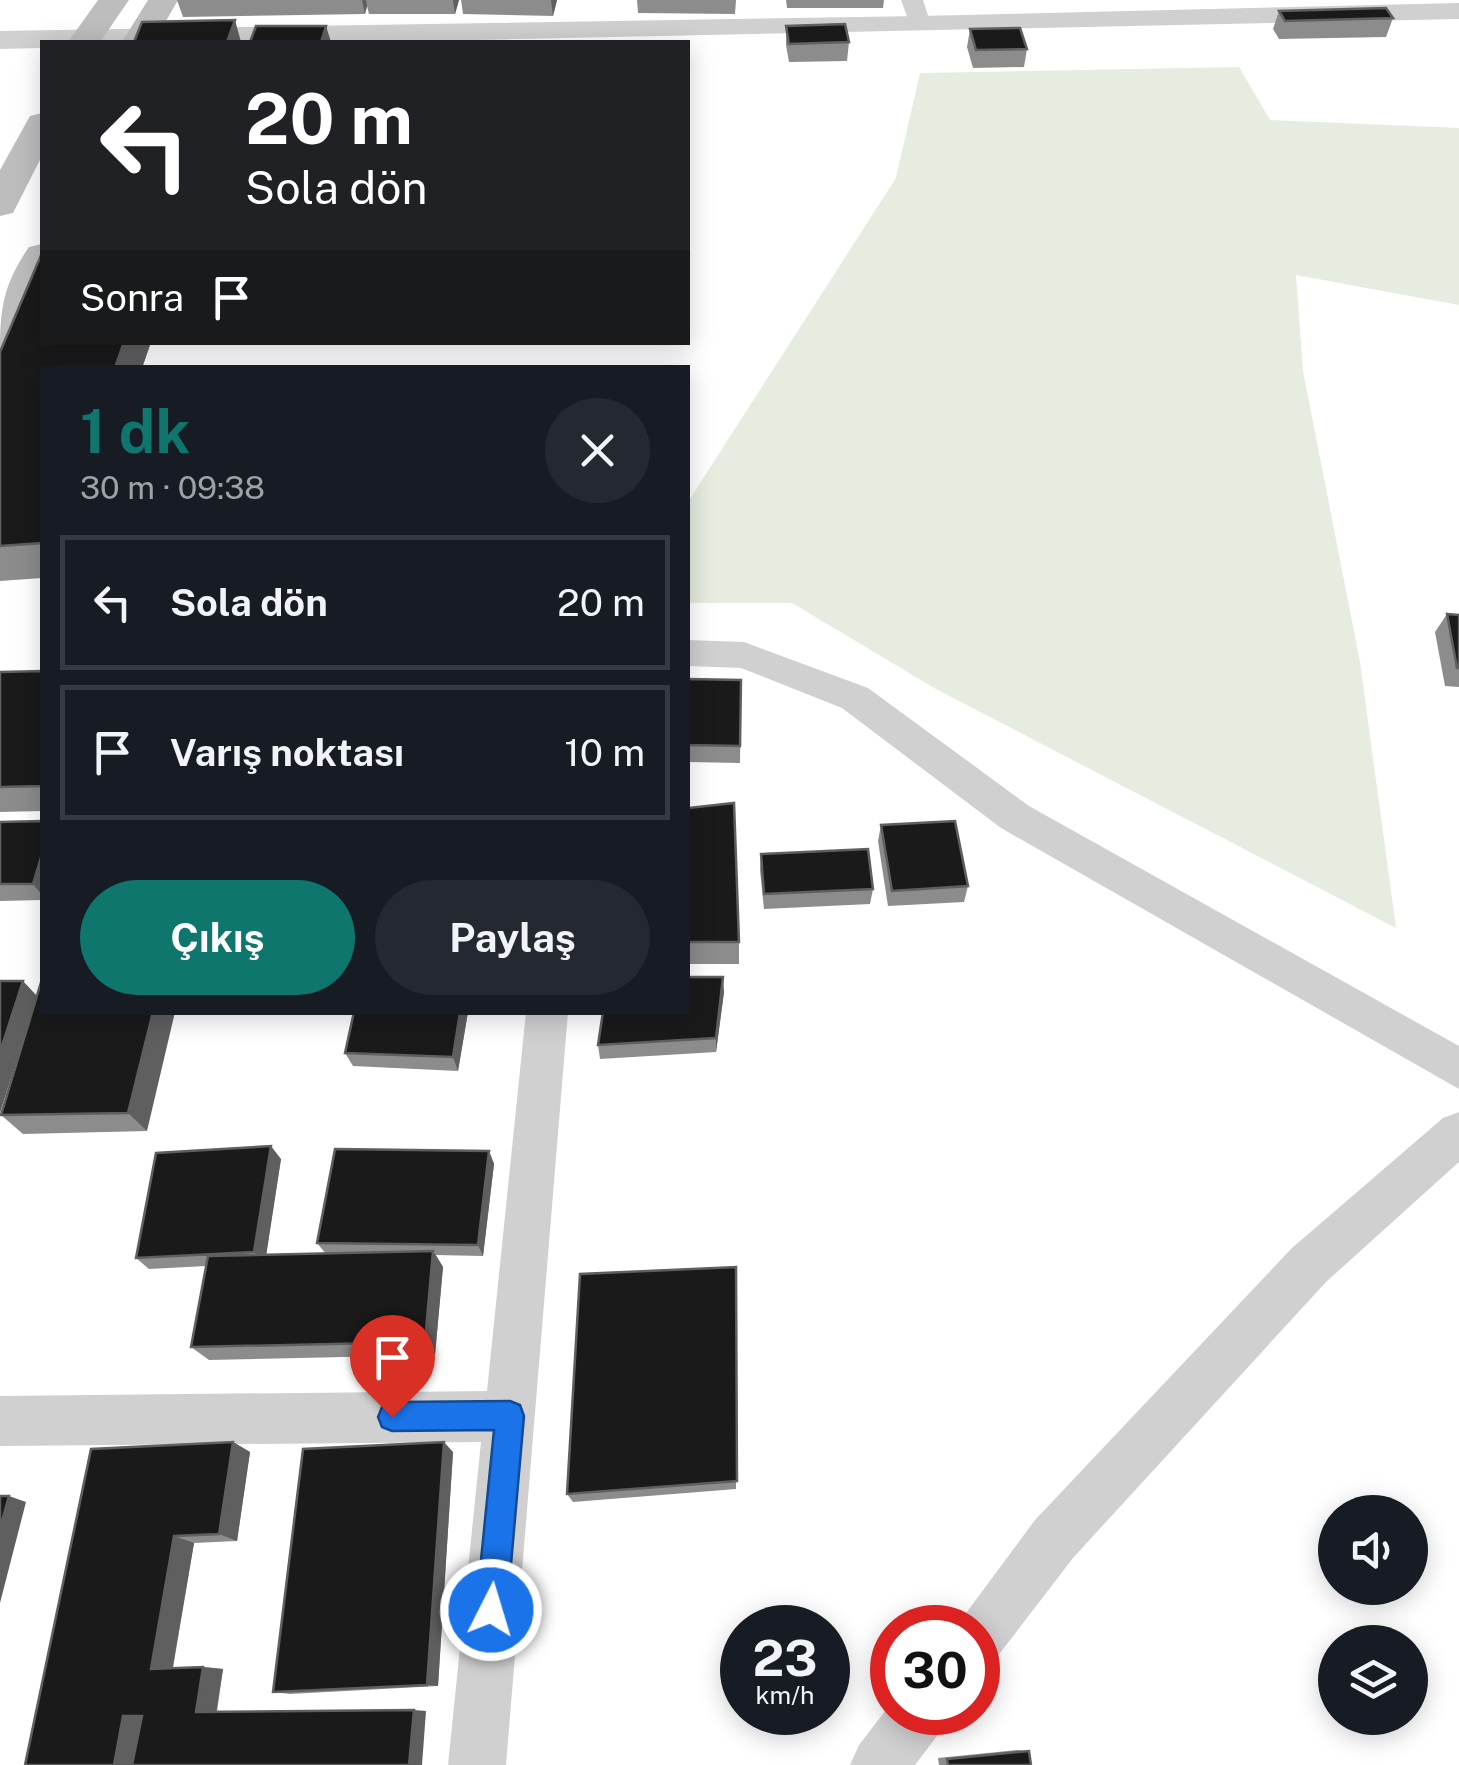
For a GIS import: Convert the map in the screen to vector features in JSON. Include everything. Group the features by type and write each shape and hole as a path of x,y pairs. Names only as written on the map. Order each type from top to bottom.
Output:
{"main road":[{"path":"86,40 114,0"},
{"path":"139,39 163,0"},
{"path":"0,205 40,127"},
{"path":"0,350 40,260"}],"street":[{"path":"0,40 139,39 916,13 1259,8 1459,11"},
{"path":"690,652 744,655 856,698 1016,817 1459,1069"},
{"path":"477,1765 547,1015"},
{"path":"1000,1609 1054,1539 1310,1265 1459,1133"},
{"path":"0,1421 510,1416"},
{"path":"879,1765 902,1735"}],"shaded area":[{"path":"1239,67 1270,120 1459,128 1459,305 1296,275 1303,371 1360,662 1396,928 936,689 792,603 690,603 690,499 896,178 920,73"}],"building":[{"path":"1386,8 1393,18 1285,21 1279,11"},
{"path":"235,20 228,40 135,40 142,22"},
{"path":"845,24 849,42 789,44 786,26"},
{"path":"256,26 326,26 322,40 251,40"},
{"path":"1020,28 1027,49 976,50 970,29"},
{"path":"40,258 40,345 123,345 116,365 40,365 40,543 0,546 0,352"},
{"path":"1447,614 1459,615 1459,668 1457,668"},
{"path":"40,671 40,786 0,787 0,672"},
{"path":"690,679 741,680 740,746 690,745"},
{"path":"734,803 739,942 690,942 690,808"},
{"path":"40,821 40,861 33,884 0,884 0,822"},
{"path":"955,821 968,886 892,891 881,825"},
{"path":"868,849 873,889 764,894 761,854"},
{"path":"690,977 723,977 716,1038 598,1045 603,1015 690,1015"},
{"path":"0,981 23,981 0,1052"},
{"path":"40,986 40,1015 152,1015 128,1113 1,1115"},
{"path":"353,1015 460,1015 453,1057 345,1053"},
{"path":"271,1146 254,1252 136,1258 156,1153"},
{"path":"335,1149 489,1151 478,1245 317,1243"},
{"path":"433,1251 425,1342 191,1347 208,1256"},
{"path":"736,1267 737,1481 567,1494 580,1274"},
{"path":"233,1442 219,1534 174,1536 151,1669 203,1667 196,1712 414,1710 409,1765 132,1765 142,1716 123,1716 114,1765 25,1765 91,1449"},
{"path":"444,1442 427,1685 273,1692 303,1449"},
{"path":"0,1496 9,1496 0,1528"},
{"path":"1029,1751 1031,1765 948,1765 947,1759"}],"route":[{"path":"392,1417 510,1416 491,1610"}]}
